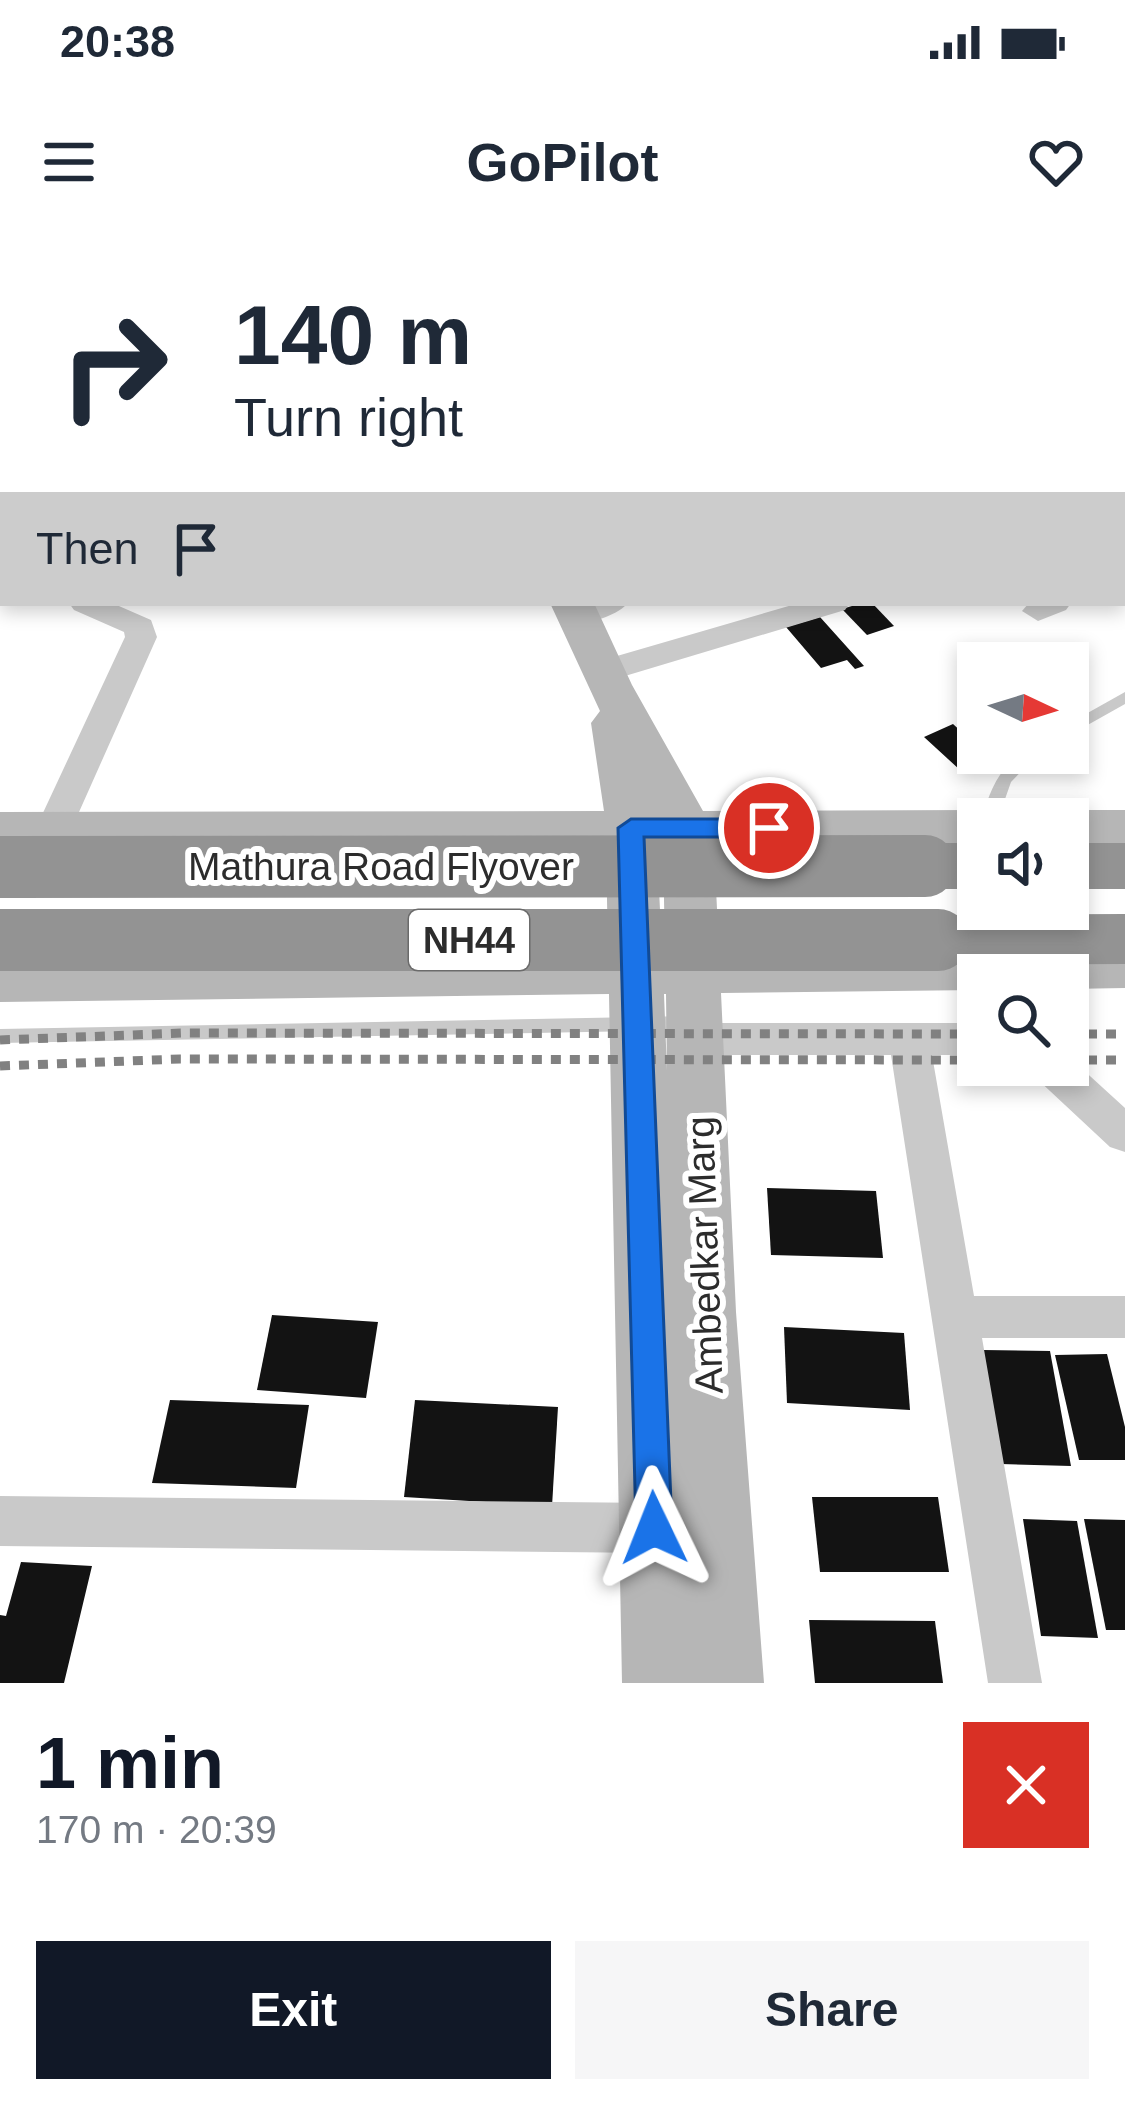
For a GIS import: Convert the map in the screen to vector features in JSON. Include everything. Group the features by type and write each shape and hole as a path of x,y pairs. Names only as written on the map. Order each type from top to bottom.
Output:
{"highway":[{"name":"Mathura Road Flyover","path":"0,867 957,866"},
{"path":"1089,866 1125,866"},
{"name":"Mathura Road Flyover","path":"0,940 1125,939"}],"main road":[{"path":"587,606 659,828"},
{"name":"Ambedkar Marg","path":"658,1683 634,999 659,828"},
{"name":"Ambedkar Marg","path":"659,828 695,1004 704,1312 728,1683"},
{"path":"890,828 857,853 849,868 842,883 846,915 868,948 913,969"},
{"path":"0,830 957,828"},
{"path":"1089,828 1125,828"},
{"path":"260,977 312,929 324,903 322,874 286,830"},
{"path":"695,1004 913,969 1125,969"},
{"path":"1089,977 1125,969"},
{"path":"0,981 260,977 695,1004 957,984"}],"street":[{"path":"53,830 141,638 140,626 92,606"},
{"path":"607,678 825,606"},
{"path":"695,1004 908,1039 957,1039"},
{"path":"908,1039 1015,1683"},
{"path":"1073,1086 1125,1134"},
{"path":"953,1317 1125,1318"},
{"path":"0,1521 654,1528"}],"lane":[{"path":"1089,718 1125,697"},
{"path":"0,1036 634,999"}],"building":[{"path":"875,606 894,626 867,635 842,609"},
{"path":"820,617 864,666 855,669 847,660 821,668 786,627"},
{"path":"953,724 957,728 957,767 924,737"},
{"path":"767,1188 876,1191 883,1258 771,1255"},
{"path":"272,1315 378,1322 366,1398 257,1390"},
{"path":"784,1327 904,1333 910,1410 787,1403"},
{"path":"983,1350 1050,1351 1071,1466 1001,1464"},
{"path":"1107,1354 1125,1427 1125,1460 1079,1460 1055,1355"},
{"path":"170,1400 309,1405 296,1488 152,1483"},
{"path":"415,1400 558,1407 552,1506 404,1497"},
{"path":"812,1497 938,1497 949,1572 820,1572"},
{"path":"1023,1519 1077,1521 1098,1638 1041,1636"},
{"path":"1084,1519 1125,1520 1125,1630 1106,1630"},
{"path":"21,1562 92,1566 64,1683 0,1683 0,1615 6,1616"},
{"path":"809,1620 935,1621 943,1683 815,1683"}],"railway":[{"path":"0,1040 184,1033 957,1034"},
{"path":"1089,1034 1125,1034"},
{"path":"0,1066 180,1059 957,1060"},
{"path":"1089,1060 1125,1060"}],"route":[{"path":"654,1528 631,828 769,828"}]}
